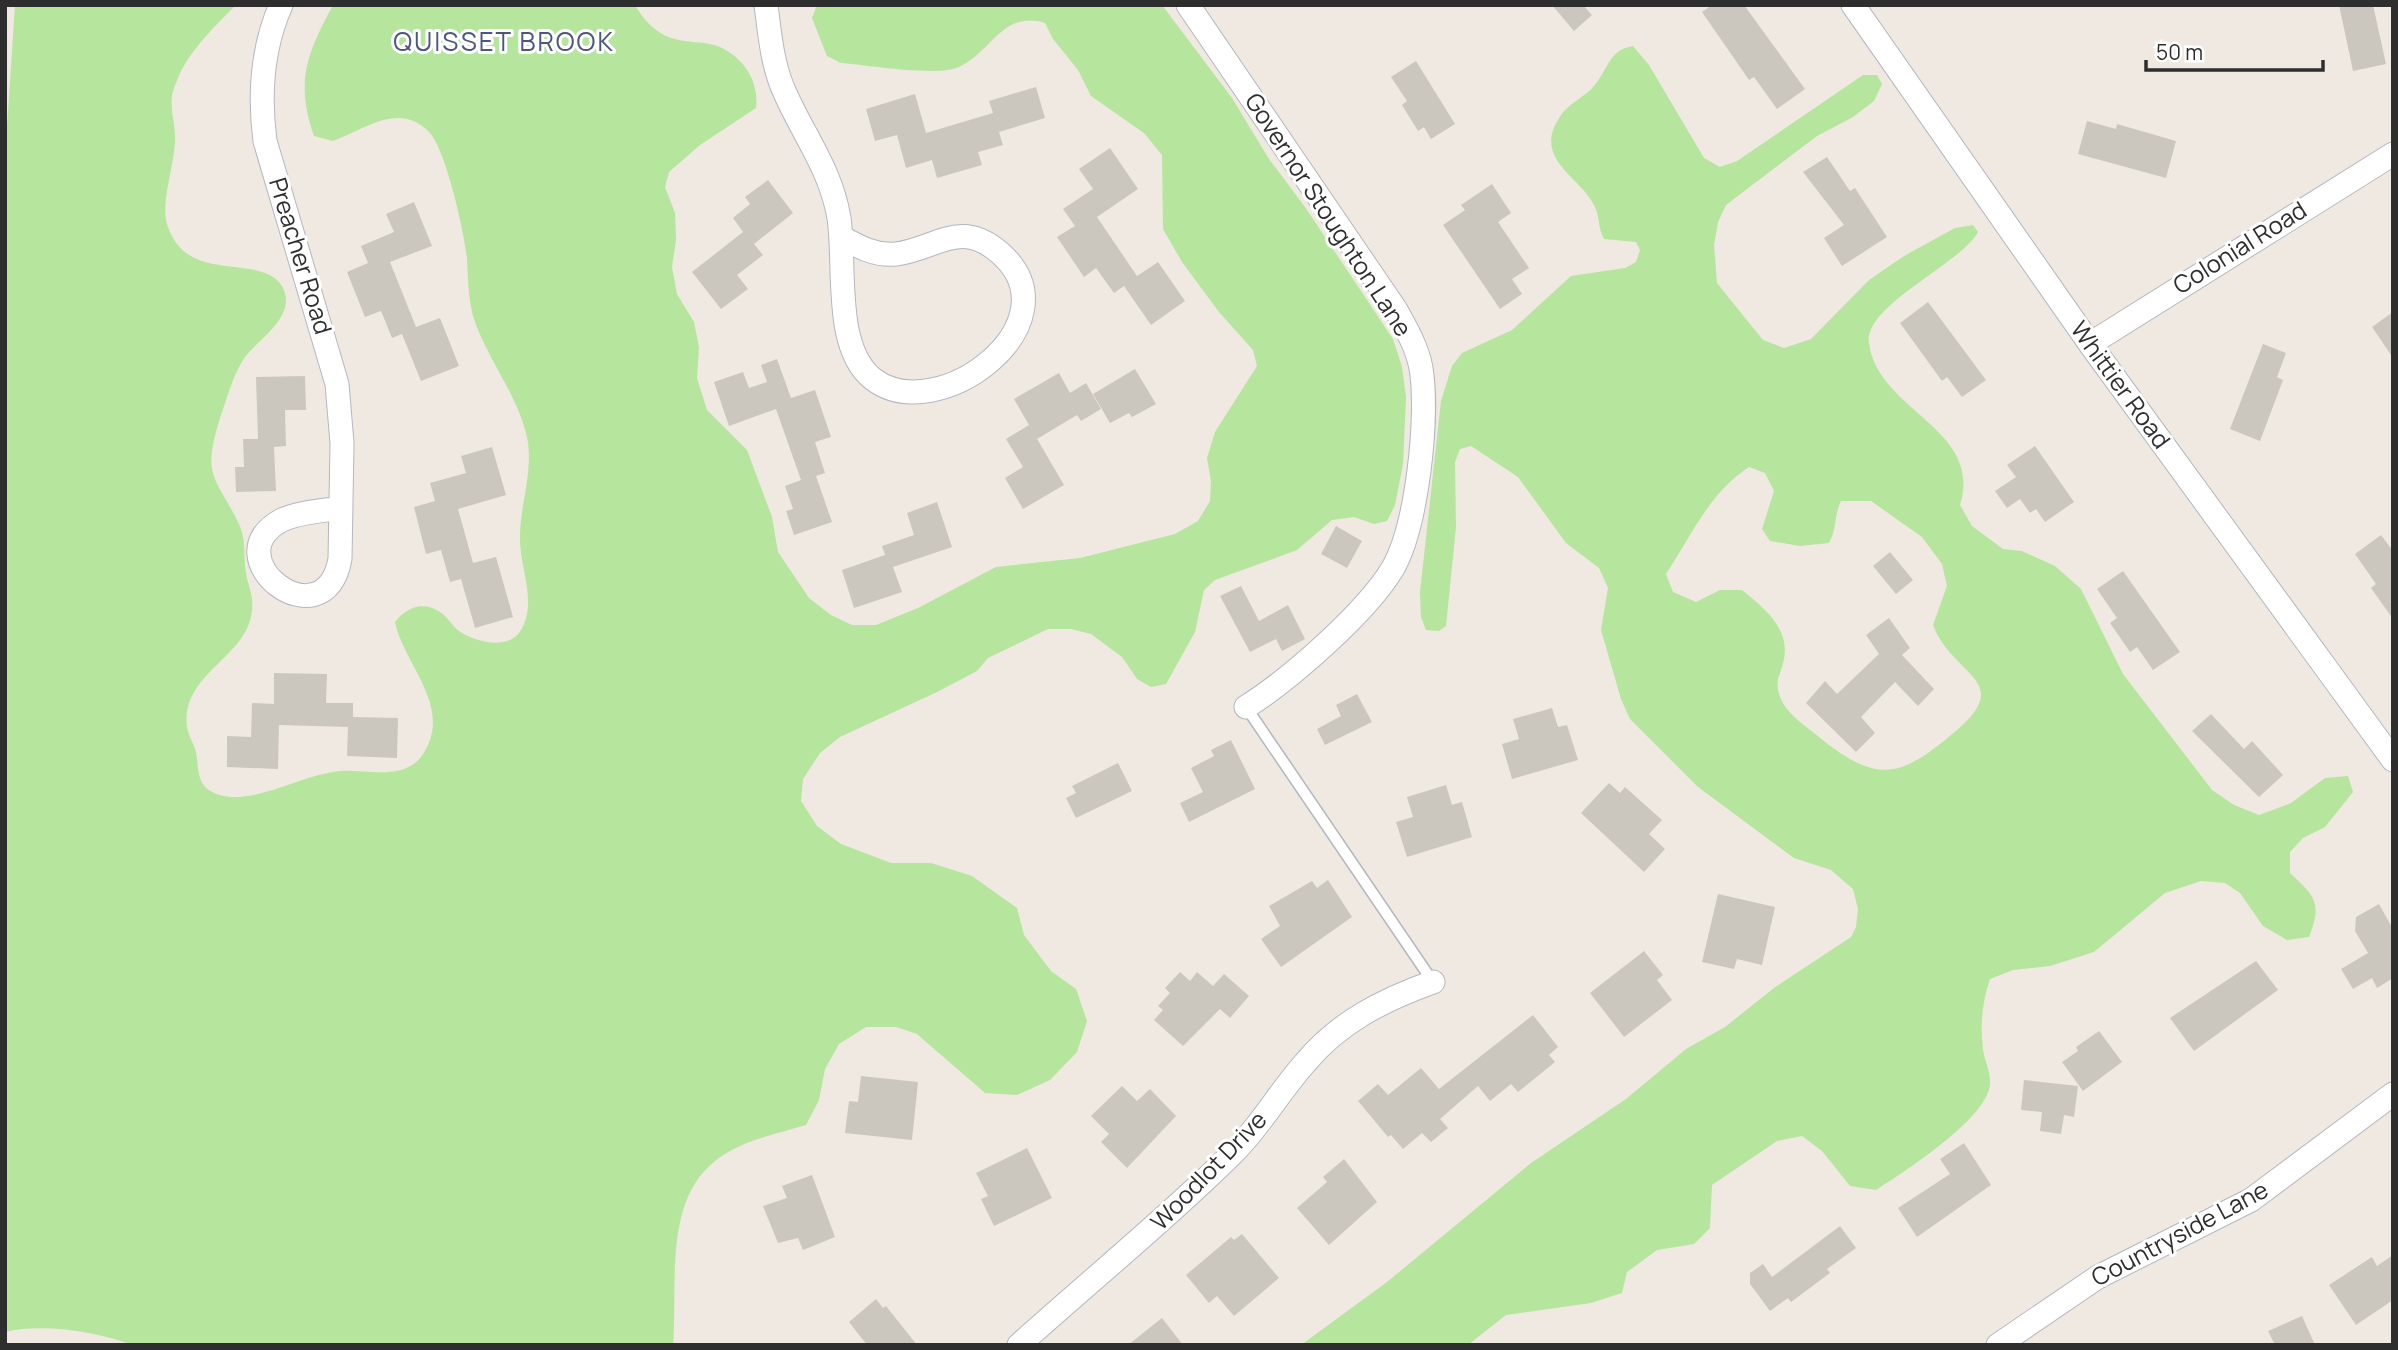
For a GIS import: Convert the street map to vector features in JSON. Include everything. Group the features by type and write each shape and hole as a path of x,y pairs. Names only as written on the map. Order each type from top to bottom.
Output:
{"street":[{"name":"Preacher Road","path":"281,5 264,71 263,124 270,160 337,384 342,443 341,508"},
{"path":"766,5 778,78 826,169 836,201 847,328 853,353 865,372 886,387 909,393 934,391 985,364 1014,337 1022,315 1017,279 1006,258 987,243 976,238 950,237 898,253 886,254 863,249 841,237"},
{"name":"Governor Stoughton Lane","path":"1188,5 1396,310 1417,353 1422,384 1422,421 1413,499 1404,541 1394,566 1362,606 1285,681 1246,707"},
{"name":"Whittier Road","path":"1853,5 2090,344 2393,760"},
{"name":"Colonial Road","path":"2090,344 2393,154"},
{"name":"Woodlot Drive","path":"1019,1345 1135,1246 1235,1152 1305,1062 1336,1030 1397,995 1433,982"},
{"name":"Countryside Lane","path":"1998,1345 2098,1277 2251,1200 2393,1094"}],"lane":[{"path":"1246,707 1433,982"}],"green space":[{"path":"15,5 236,5 192,53 174,87 172,102 175,142 165,212 172,236 189,255 204,262 267,274 278,281 285,293 286,302 279,320 245,357 237,371 220,418 212,452 213,474 243,535 246,573 252,599 251,618 243,635 206,676 188,707 187,727 196,752 201,780 209,790 223,796 264,793 327,773 394,771 413,764 421,757 430,739 433,722 431,705 395,622 410,609 427,607 443,614 466,635 482,641 500,642 516,637 526,619 528,607 520,548 529,462 527,437 516,405 473,316 462,230 442,155 429,132 418,123 406,119 381,121 333,141 314,136 305,99 307,68 316,38 333,5 635,5 659,32 677,40 720,47 743,65 753,80 756,108 700,145 669,172 665,187 675,213 676,240 672,267 677,294 694,322 699,347 697,378 707,410 747,450 772,517 778,552 809,598 831,615 852,625 876,625 918,608 996,567 1080,558 1175,534 1198,521 1210,501 1211,481 1207,458 1215,432 1257,366 1253,350 1219,312 1182,262 1163,229 1162,155 1144,133 1091,96 1078,70 1053,39 1045,23 1018,22 1008,27 959,67 935,71 902,70 841,63 827,56 812,18 817,5 1162,5 1232,98 1269,159 1305,207 1393,339 1402,367 1406,397 1403,464 1395,505 1387,521 1374,524 1354,517 1332,520 1297,550 1215,580 1204,590 1195,632 1166,684 1151,687 1137,679 1122,657 1091,634 1071,629 1048,629 988,658 977,671 937,692 840,737 820,753 803,779 801,801 817,826 841,844 891,863 931,863 972,876 1017,908 1024,935 1051,971 1076,989 1087,1021 1077,1052 1050,1080 1017,1095 985,1093 917,1034 896,1027 866,1027 839,1044 825,1069 819,1100 806,1125 736,1148 715,1161 698,1178 687,1199 676,1246 673,1345 133,1345 70,1330 36,1328 5,1332 5,157"},
{"path":"1633,46 1649,65 1704,158 1720,167 1737,161 1863,75 1877,75 1882,84 1874,101 1853,117 1817,136 1726,205 1718,222 1714,245 1717,283 1763,340 1784,348 1811,339 1869,280 1904,256 1955,228 1973,225 1978,232 1968,244 1881,314 1871,329 1869,343 1876,367 1890,387 1944,438 1957,457 1963,479 1960,505 1972,526 2003,549 2022,551 2055,566 2081,589 2123,674 2212,790 2234,805 2259,815 2291,803 2325,778 2348,776 2353,792 2325,827 2303,838 2290,852 2290,873 2306,888 2316,908 2309,937 2287,940 2263,926 2240,893 2225,883 2201,881 2165,893 2094,952 2050,966 2013,970 1990,979 1982,1022 1983,1049 1990,1077 1987,1095 1963,1126 1945,1142 1876,1190 1850,1186 1822,1151 1802,1136 1777,1141 1712,1185 1710,1228 1694,1244 1657,1250 1627,1272 1622,1293 1591,1303 1506,1315 1468,1345 1301,1345 1387,1282 1531,1163 1626,1099 1686,1049 1725,1027 1774,988 1851,937 1856,927 1858,909 1853,889 1831,870 1794,858 1698,787 1630,719 1621,699 1601,630 1608,588 1599,568 1566,543 1518,477 1471,446 1460,449 1455,462 1456,527 1446,626 1439,631 1426,630 1421,617 1420,592 1441,401 1452,366 1462,353 1512,330 1571,276 1625,268 1636,262 1640,250 1636,242 1604,239 1595,207 1561,166 1551,144 1553,130 1561,115 1590,90 1614,56","holes":["1749,467 1765,473 1774,491 1762,529 1770,541 1800,546 1829,543 1841,501 1871,501 1922,537 1942,564 1947,586 1933,625 1942,642 1974,678 1980,688 1980,700 1973,713 1957,730 1921,758 1890,770 1875,769 1840,753 1798,720 1784,705 1778,678 1785,648 1779,628 1766,611 1742,590 1720,590 1696,602 1673,592 1666,574 1712,502 1735,477"]}],"building":[{"path":"1552,5 1583,5 1592,15 1574,31"},
{"path":"1712,5 1744,5 1805,89 1777,109 1754,77 1749,80 1702,12"},
{"path":"2339,5 2373,5 2386,64 2353,71"},
{"path":"1416,61 1455,124 1431,139 1424,127 1418,131 1402,105 1407,101 1391,77"},
{"path":"1036,87 1045,118 999,132 1003,145 978,152 982,165 937,178 932,160 906,168 897,135 875,141 866,109 915,94 926,133 993,113 989,101"},
{"path":"2087,121 2116,129 2117,124 2176,141 2166,178 2078,154"},
{"path":"1110,148 1138,189 1097,217 1137,276 1158,262 1185,301 1151,325 1124,286 1114,293 1096,268 1084,277 1057,237 1075,226 1063,209 1093,189 1079,169"},
{"path":"1827,157 1850,191 1855,188 1887,237 1842,266 1824,238 1844,225 1803,172"},
{"path":"768,180 793,213 754,244 763,255 737,275 748,289 721,309 692,272 743,232 733,218 750,204 745,197"},
{"path":"1492,184 1511,213 1498,222 1529,268 1512,279 1522,294 1500,309 1443,225 1465,210 1461,205"},
{"path":"414,202 432,246 390,262 416,327 440,318 459,366 421,381 402,334 392,338 381,311 365,317 347,272 368,263 361,246 394,232 386,214"},
{"path":"1928,302 1986,380 1962,397 1947,377 1942,381 1900,323"},
{"path":"2393,312 2393,358 2372,327"},
{"path":"2263,344 2286,353 2277,377 2283,380 2260,441 2230,429"},
{"path":"777,359 791,398 815,390 831,437 815,442 825,473 816,476 832,522 794,535 786,511 793,509 785,486 801,480 776,409 729,426 714,382 743,372 749,388 767,382 761,365"},
{"path":"1135,369 1156,404 1132,417 1129,413 1110,423 1093,394"},
{"path":"1059,373 1070,393 1086,383 1101,409 1081,421 1077,415 1037,439 1014,399"},
{"path":"305,376 306,410 285,410 286,446 274,447 276,491 236,492 235,467 244,467 243,439 258,439 256,377"},
{"path":"1029,425 1064,485 1023,509 1005,478 1023,467 1006,439"},
{"path":"2035,446 2074,502 2045,522 2036,509 2030,513 2020,499 2007,508 1995,491 2016,477 2007,465"},
{"path":"492,447 506,495 458,509 473,563 496,557 513,617 475,628 461,579 450,582 441,550 426,554 414,507 435,501 430,483 466,473 461,456"},
{"path":"937,502 952,547 893,567 902,592 854,608 842,570 885,555 882,546 914,535 907,513"},
{"path":"1336,526 1362,541 1347,568 1321,554"},
{"path":"2381,535 2393,551 2393,619 2371,588 2376,584 2355,554"},
{"path":"1890,552 1913,580 1896,594 1873,566"},
{"path":"2123,571 2180,652 2153,670 2137,647 2130,652 2110,623 2117,618 2097,589"},
{"path":"1241,586 1259,621 1288,605 1305,639 1282,651 1276,639 1250,652 1220,596"},
{"path":"1889,618 1910,648 1902,655 1934,689 1918,706 1895,682 1861,717 1875,733 1856,752 1806,703 1825,681 1837,694 1879,654 1866,635"},
{"path":"274,673 327,674 326,703 353,703 353,717 398,718 397,758 347,756 348,727 279,725 278,769 227,767 227,736 251,737 252,703 274,704"},
{"path":"1357,694 1372,722 1325,745 1317,729 1341,716 1336,705"},
{"path":"1552,708 1558,727 1567,725 1578,760 1512,779 1502,744 1519,739 1513,719"},
{"path":"2211,714 2244,749 2252,741 2283,775 2259,797 2192,731"},
{"path":"1231,740 1255,789 1189,822 1180,803 1203,792 1191,768 1214,756 1211,750"},
{"path":"1118,763 1132,791 1076,818 1066,798 1076,793 1072,786"},
{"path":"1609,783 1620,793 1625,787 1662,820 1649,834 1665,849 1644,872 1581,813"},
{"path":"1446,785 1452,805 1462,802 1472,837 1407,857 1396,822 1413,817 1407,797"},
{"path":"1328,880 1352,917 1281,967 1261,939 1280,926 1269,906 1312,881 1317,888"},
{"path":"1718,894 1775,907 1762,965 1737,959 1734,969 1702,962"},
{"path":"2379,904 2393,929 2393,978 2377,988 2372,978 2353,989 2341,969 2368,953 2355,931 2356,917"},
{"path":"1644,951 1663,975 1657,980 1672,1000 1624,1037 1590,993"},
{"path":"2256,961 2278,990 2194,1051 2170,1018"},
{"path":"1180,972 1190,981 1197,972 1213,986 1224,974 1249,996 1230,1018 1220,1009 1183,1046 1154,1020 1163,1010 1158,1006 1170,993 1165,988"},
{"path":"1533,1015 1558,1047 1549,1055 1555,1062 1518,1092 1511,1084 1490,1101 1478,1086 1440,1119 1448,1128 1431,1142 1422,1133 1403,1149 1391,1135 1388,1137 1358,1101 1378,1084 1388,1095 1421,1068 1439,1089"},
{"path":"2099,1031 2122,1062 2083,1091 2062,1062 2078,1051 2076,1047"},
{"path":"861,1076 918,1082 912,1140 845,1133 849,1101 858,1102"},
{"path":"2024,1080 2078,1086 2074,1117 2064,1115 2061,1134 2040,1131 2042,1112 2021,1110"},
{"path":"1122,1086 1137,1101 1150,1089 1176,1116 1127,1168 1101,1142 1109,1134 1091,1116"},
{"path":"1964,1143 1991,1185 1917,1237 1898,1208 1950,1174 1940,1159"},
{"path":"1027,1148 1052,1198 994,1226 981,1199 988,1196 976,1173"},
{"path":"1344,1159 1377,1202 1329,1245 1297,1208 1327,1182 1323,1177"},
{"path":"812,1175 835,1237 803,1250 798,1238 778,1243 763,1206 787,1198 782,1186"},
{"path":"1840,1226 1856,1248 1827,1269 1830,1273 1791,1302 1788,1298 1770,1311 1750,1284 1750,1273 1763,1264 1772,1277"},
{"path":"1242,1234 1279,1278 1234,1316 1217,1296 1209,1303 1186,1275 1231,1237 1234,1240"},
{"path":"2393,1255 2393,1300 2356,1325 2329,1285 2372,1257 2377,1266"},
{"path":"876,1299 883,1308 886,1306 917,1345 867,1345 849,1322"},
{"path":"2302,1316 2315,1345 2275,1345 2268,1331"},
{"path":"1162,1318 1183,1345 1128,1345"}],"district":[{"name":"QUISSET BROOK","path":"504,42"}]}
